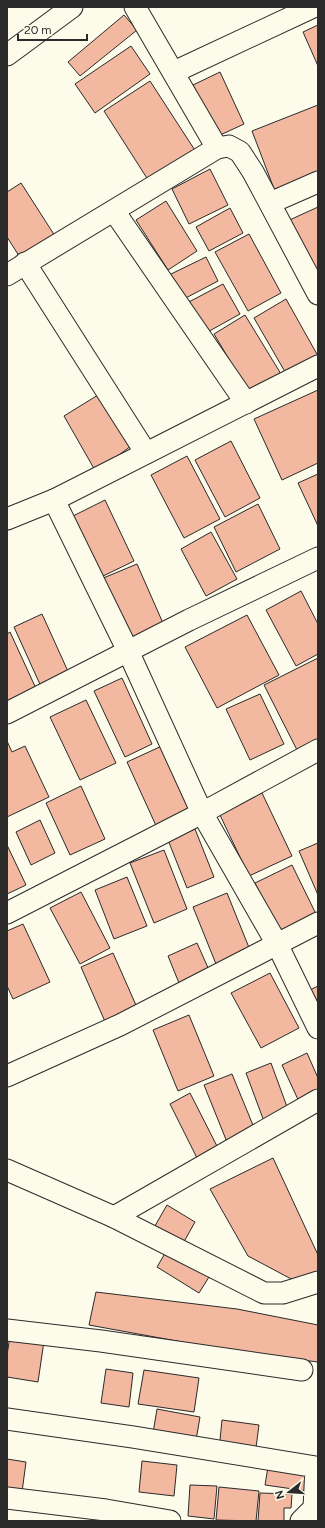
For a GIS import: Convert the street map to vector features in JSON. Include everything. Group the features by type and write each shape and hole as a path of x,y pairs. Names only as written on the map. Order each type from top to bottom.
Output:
{"street":[{"path":"7,55 72,7"},
{"path":"135,7 217,148"},
{"path":"174,72 313,7"},
{"path":"7,275 217,148 229,146 240,152 253,172 318,294"},
{"path":"270,204 318,182"},
{"path":"114,211 246,403"},
{"path":"25,263 146,454"},
{"path":"7,519 54,500 318,366"},
{"path":"54,500 128,651 202,813 277,944 318,1028"},
{"path":"7,713 189,620 318,558"},
{"path":"7,913 202,813 318,750"},
{"path":"7,1076 120,1024 318,923"},
{"path":"114,1217 318,1100"},
{"path":"7,1170 114,1217 264,1293 283,1293 318,1282"},
{"path":"7,1330 101,1341 302,1370"},
{"path":"7,1419 133,1437 316,1467 311,1513"},
{"path":"7,1498 106,1510 170,1521"}],"building":[{"path":"124,15 137,30 80,76 68,62"},
{"path":"318,25 318,66 303,32"},
{"path":"131,46 150,74 95,113 75,84"},
{"path":"220,72 244,124 216,137 193,85"},
{"path":"150,81 198,155 152,186 104,111"},
{"path":"318,105 318,178 276,194 252,131"},
{"path":"210,169 228,205 189,224 172,189"},
{"path":"21,183 55,236 21,259 7,237 7,192"},
{"path":"166,201 197,251 168,270 136,220"},
{"path":"318,207 318,277 283,223"},
{"path":"230,208 243,233 209,251 196,227"},
{"path":"249,234 281,293 248,311 215,252"},
{"path":"206,257 218,281 182,300 169,275"},
{"path":"223,284 240,314 204,334 187,303"},
{"path":"286,299 318,356 288,377 254,318"},
{"path":"245,315 281,374 249,393 214,334"},
{"path":"318,390 318,463 282,480 254,419"},
{"path":"98,395 131,446 96,472 64,416"},
{"path":"231,441 260,498 225,517 195,460"},
{"path":"187,456 220,519 184,538 151,475"},
{"path":"318,474 318,526 298,483"},
{"path":"105,500 134,561 101,577 71,517"},
{"path":"258,504 280,549 236,572 214,527"},
{"path":"211,532 237,579 206,596 181,549"},
{"path":"137,564 166,630 130,646 101,579"},
{"path":"301,591 318,624 318,654 296,666 266,610"},
{"path":"42,614 71,678 43,691 14,627"},
{"path":"247,615 279,675 217,708 185,647"},
{"path":"10,632 39,695 7,710 7,634"},
{"path":"318,658 318,742 298,752 264,685"},
{"path":"122,678 152,744 125,757 94,691"},
{"path":"260,694 284,744 250,760 226,709"},
{"path":"86,700 116,763 80,780 50,717"},
{"path":"7,741 12,752 25,746 49,797 7,817"},
{"path":"164,745 195,813 158,830 127,762"},
{"path":"81,786 105,839 70,855 46,803"},
{"path":"262,793 292,856 249,876 219,813"},
{"path":"40,820 55,853 31,865 16,832"},
{"path":"195,829 214,877 187,888 168,840"},
{"path":"318,843 318,895 299,851"},
{"path":"7,845 26,885 7,894"},
{"path":"164,850 187,909 154,923 130,863"},
{"path":"292,865 316,914 279,932 255,883"},
{"path":"127,877 147,926 114,939 95,890"},
{"path":"81,892 110,948 80,964 50,908"},
{"path":"227,893 252,955 218,969 193,907"},
{"path":"23,924 50,982 13,999 7,986 7,931"},
{"path":"197,943 209,970 179,983 168,956"},
{"path":"113,953 139,1012 107,1026 81,967"},
{"path":"270,973 299,1028 261,1048 231,993"},
{"path":"318,986 318,1007 310,990"},
{"path":"189,1015 214,1076 178,1091 153,1030"},
{"path":"307,1053 318,1078 318,1098 301,1106 282,1065"},
{"path":"271,1063 290,1115 265,1124 246,1073"},
{"path":"232,1074 257,1135 229,1147 204,1085"},
{"path":"190,1093 221,1154 200,1164 170,1104"},
{"path":"273,1158 318,1255 318,1271 295,1281 248,1256 210,1189"},
{"path":"167,1205 195,1222 181,1247 152,1231"},
{"path":"167,1250 209,1277 199,1293 157,1267"},
{"path":"96,1292 237,1309 318,1325 318,1362 237,1352 89,1325"},
{"path":"10,1336 44,1341 38,1382 7,1377 7,1355"},
{"path":"106,1369 133,1373 129,1407 101,1403"},
{"path":"144,1370 199,1378 194,1412 138,1404"},
{"path":"157,1409 200,1417 195,1446 152,1439"},
{"path":"222,1420 259,1425 255,1455 219,1450"},
{"path":"7,1459 26,1462 22,1492 7,1490"},
{"path":"142,1461 177,1465 174,1496 139,1492"},
{"path":"269,1461 311,1468 307,1491 265,1485"},
{"path":"190,1485 217,1486 214,1519 188,1516"},
{"path":"219,1487 259,1491 256,1521 216,1520"},
{"path":"260,1493 292,1494 291,1508 284,1508 284,1521 258,1521"}]}
